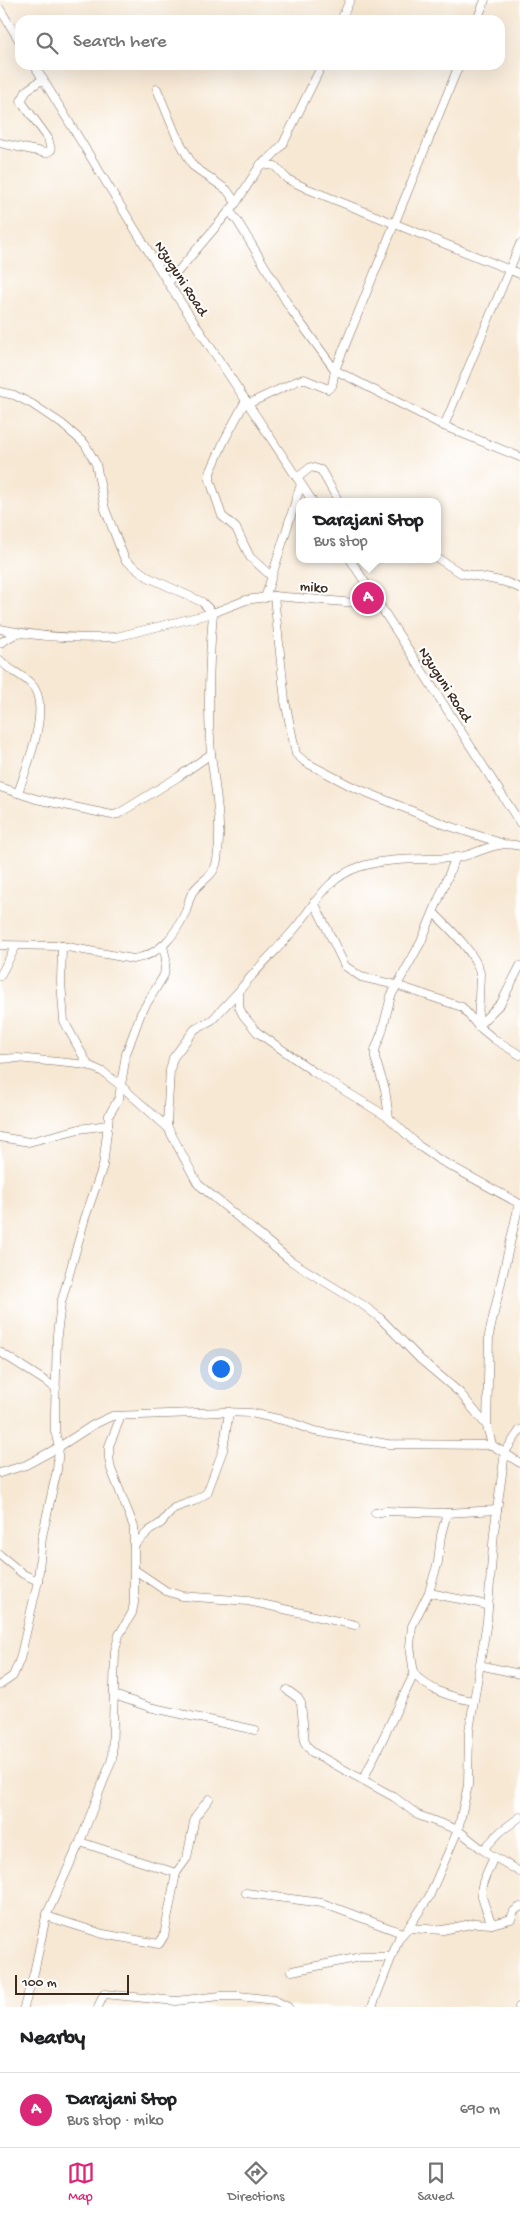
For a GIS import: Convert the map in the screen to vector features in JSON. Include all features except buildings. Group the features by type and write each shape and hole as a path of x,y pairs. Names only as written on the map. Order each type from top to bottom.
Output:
{"street":[{"path":"343,15 350,0"},
{"path":"479,15 485,0"},
{"path":"0,9 15,34"},
{"name":"Nzuguni Road","path":"37,70 168,283 310,498"},
{"path":"168,283 228,210 236,203 261,164 283,144 320,70"},
{"path":"271,576 250,557 236,528 222,516 210,480 210,472 224,441 247,402 298,380 304,380 328,388 332,386 335,370 457,70"},
{"path":"0,143 46,153 51,150 48,138 21,101 27,90 43,79"},
{"path":"157,89 176,134 193,166 227,190 236,203"},
{"path":"261,164 275,166 287,179 308,189 520,274"},
{"path":"228,210 238,222 292,311 335,370 444,426 520,457"},
{"path":"444,426 520,244"},
{"path":"0,392 14,395 32,404 62,424 85,444 96,464 108,516 125,560 148,577 196,598 207,605 213,613 207,688 218,816 217,862 212,874 191,894 178,926 164,946 144,957 133,959 62,946 0,945"},
{"path":"264,598 299,481 311,467 321,470 338,498"},
{"path":"441,560 461,573 505,582 520,588"},
{"name":"Nzuguni Road","path":"353,563 520,823"},
{"path":"274,596 285,701 296,754 305,762 351,786 446,825 503,844 520,846"},
{"name":"miko","path":"0,629 17,633 100,638 116,637 213,613 246,600 274,596 380,605"},
{"path":"0,643 17,633"},
{"path":"0,660 6,667 32,684 36,689 39,708 38,734 18,793"},
{"path":"0,787 36,799 104,814 118,814 212,754"},
{"path":"168,1128 168,1097 172,1060 185,1039 195,1029 212,1020 221,1012 297,926 321,892 338,877 359,867 388,862 456,858 503,844"},
{"path":"389,1118 385,1089 375,1050 382,1032 388,1003 396,985 414,956 456,858"},
{"path":"314,902 339,958 345,966 361,977 396,985 462,1007 478,1026 494,1040 520,1055"},
{"path":"434,913 458,938 478,966 480,972 478,1026"},
{"path":"0,976 16,946"},
{"path":"62,946 61,982 64,1021 88,1065"},
{"path":"0,1685 13,1676 20,1659 38,1582 42,1537 57,1470 59,1447 55,1431 59,1315 85,1218 103,1166 110,1112 119,1098 126,1054 136,1026 164,975 166,959 164,946"},
{"path":"478,1026 501,1003 520,966"},
{"path":"239,991 239,1008 253,1030 314,1072 389,1118 419,1146 438,1159 520,1204 489,1335 487,1426 492,1445"},
{"path":"0,1059 17,1058 88,1065 103,1072 168,1128 198,1184 292,1260 380,1318 420,1359 460,1393 487,1426"},
{"path":"0,1137 29,1142 79,1128 108,1125"},
{"path":"0,1352 56,1388"},
{"path":"0,1473 26,1465 59,1447 92,1425 112,1416 229,1412 251,1413 287,1421 314,1431 388,1444 492,1445 520,1463"},
{"path":"134,1545 161,1523 169,1512 178,1505 194,1501 207,1493 223,1450 229,1412"},
{"path":"24,2007 34,1973 46,1916 80,1842 112,1760 115,1651 120,1632 132,1613 135,1570 132,1517 108,1458 109,1446 121,1416"},
{"path":"372,2007 390,1957 405,1930 429,1897 458,1830 468,1785 469,1738 473,1701 488,1606 505,1452 520,1430"},
{"path":"374,1513 386,1511 447,1513 498,1510"},
{"path":"364,1780 414,1674 410,1646 412,1626 428,1592 438,1562 441,1535 447,1513"},
{"path":"0,1555 23,1574 38,1582"},
{"path":"135,1570 166,1591 182,1596 248,1601 355,1625"},
{"path":"428,1592 446,1598 488,1606"},
{"path":"480,1665 520,1674"},
{"path":"414,1674 431,1689 473,1701"},
{"path":"287,1690 298,1698 301,1703 305,1743 312,1752 394,1797 418,1815 458,1830 483,1850 520,1872"},
{"path":"114,1695 149,1707 255,1730"},
{"path":"46,1916 103,1934 159,1944 164,1936 176,1873 187,1858 190,1833 195,1817 209,1799"},
{"path":"483,1850 500,1832 520,1817"},
{"path":"80,1842 176,1873"},
{"path":"492,1924 482,1902 480,1889 494,1857"},
{"path":"246,1892 322,1903 405,1930 433,1931 475,1923 492,1924 511,1919 514,1911 520,1908"},
{"path":"292,1971 361,1957 390,1957"},
{"path":"98,2007 104,1994 176,2001 220,1996 256,1997 274,2000 288,2007"}],"place":[{"name":"Darajani Stop","path":"368,598"}]}
